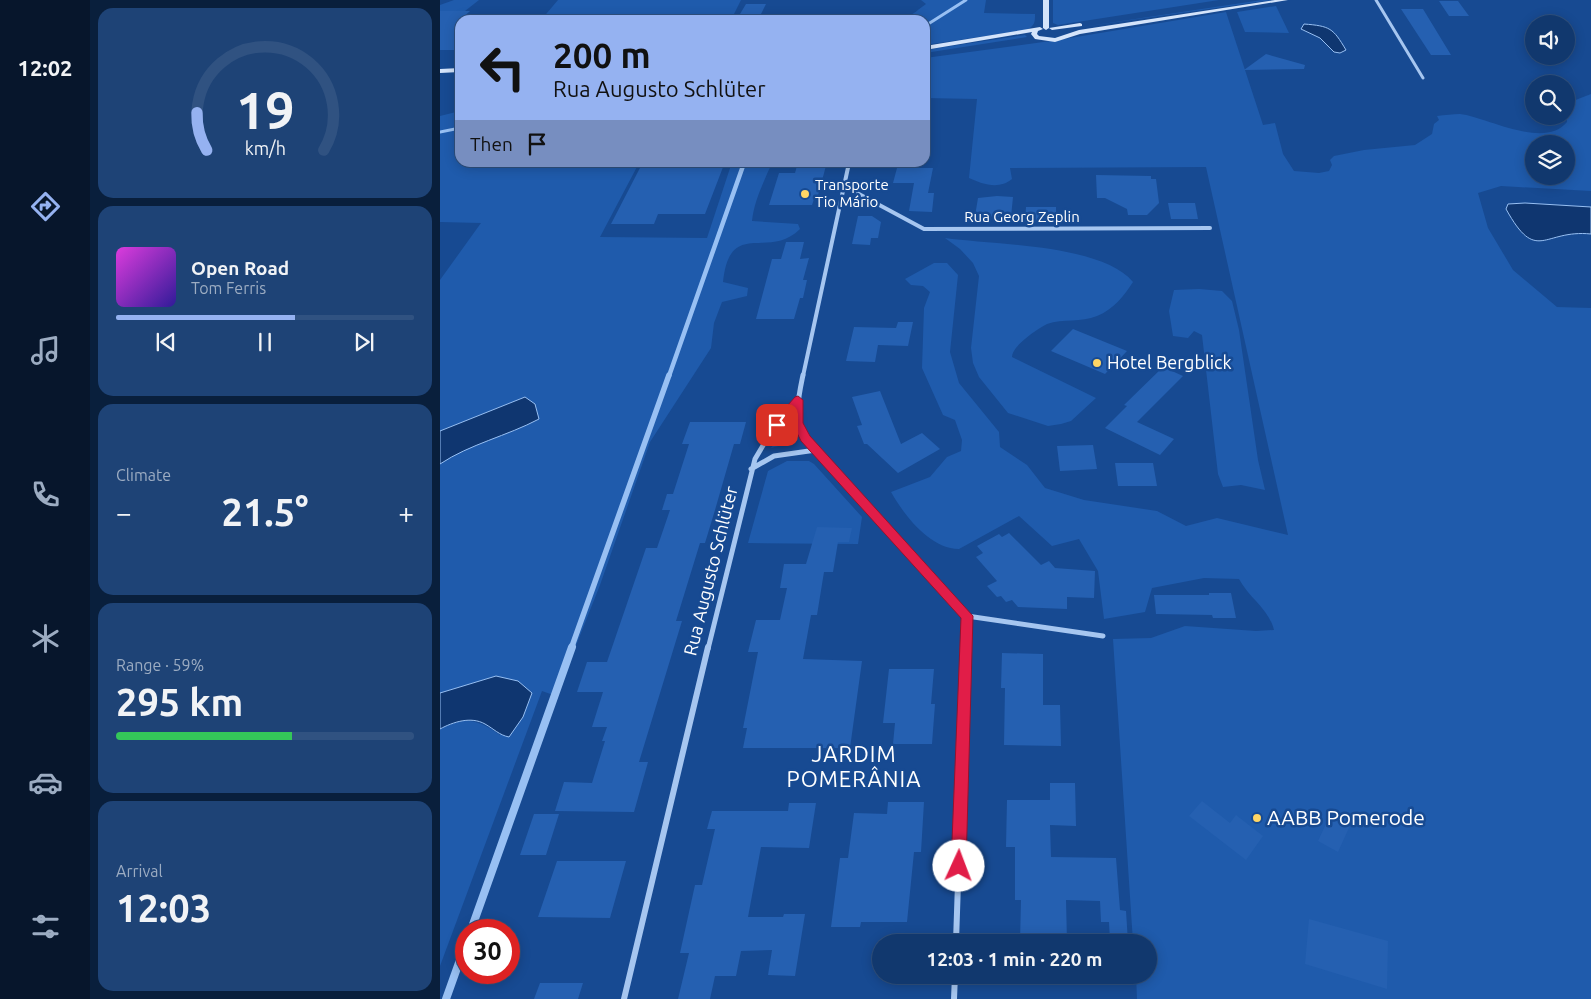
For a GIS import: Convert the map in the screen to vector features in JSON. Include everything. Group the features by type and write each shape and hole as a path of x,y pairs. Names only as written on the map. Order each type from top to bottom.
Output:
{"main road":[{"path":"1046,0 1049,28"},
{"path":"930,47 1049,28 1249,0"},
{"path":"1026,40 1059,39 1064,35 1285,0"},
{"path":"1049,28 1063,31 1064,35"},
{"path":"1036,30 1035,36 1045,40"},
{"path":"930,54 998,44"},
{"path":"440,70 455,70"},
{"path":"440,77 455,76"}],"street":[{"path":"1376,0 1423,78"},
{"name":"Rua Augusto Schlüter","path":"624,999 751,469 755,456 766,438 798,400 848,167"},
{"name":"Rua Georg Zeplin","path":"844,186 924,229 1210,228"},
{"path":"798,400 798,423 805,438 967,616 1103,636"},
{"path":"751,469 774,456 816,450"},
{"path":"956,934 967,616"},
{"path":"954,999 955,984"}],"shaded area":[{"path":"454,0 479,0 465,11 440,17 440,5"},
{"path":"558,0 741,0 734,15 545,15"},
{"path":"921,0 986,0 984,13 1035,14 1035,21 1032,27 1027,30 930,44 930,15 910,15 926,4"},
{"path":"1053,0 1219,0 1058,25 1053,23"},
{"path":"1262,0 1272,0 1075,28"},
{"path":"1276,6 1289,33 1245,32 1237,12"},
{"path":"1226,12 1263,125 1275,123 1283,154 1294,171 1319,173 1329,171 1332,165 1330,160 1334,156 1364,150 1415,145 1432,134 1434,124 1439,120 1437,116 1460,114 1471,116 1530,133 1544,133 1557,130 1563,125 1575,125 1575,100 1591,94 1591,191 1501,186 1478,193 1488,228 1513,270 1557,307 1591,308 1591,999 1137,999 1136,984 1157,984 1157,934 1132,934 1113,639 1151,638 1185,626 1256,631 1274,630 1268,616 1239,579 1204,578 1152,588 1145,612 1104,619 1098,571 1079,539 1052,546 1019,516 959,549 938,543 919,529 903,511 891,492 930,477 947,457 961,451 962,440 955,420 943,415 922,368 924,308 930,292 923,286 911,285 905,279 934,263 947,263 958,275 950,352 959,383 999,432 1000,447 1027,465 1045,488 1084,500 1157,511 1186,526 1217,518 1288,535 1206,167 1010,168 1012,179 1002,184 985,184 969,178 977,99 930,98 930,57 1058,40"},
{"path":"1304,24 1325,27 1330,30 1338,37 1346,50 1340,53 1334,52 1320,38 1301,29"},
{"path":"1025,35 1027,37 930,52 930,49"},
{"path":"455,112 455,167 637,167 600,237 707,238 730,167 770,167 757,199 752,221 798,224 800,229 788,238 775,242 742,245 733,251 727,262 723,282 748,288 747,296 722,302 714,323 711,348 650,442 600,585 556,696 542,691 457,919 455,919 455,926 440,966 440,729 457,722 471,721 485,726 500,735 496,676 440,693 440,464 455,454 475,445 525,397 440,431 440,280 481,223 440,222 440,116"},
{"path":"1525,203 1591,207 1591,234 1575,234 1542,241 1534,240 1526,236 1506,209 1508,204"},
{"path":"945,238 1045,248 1073,253 1118,269 1133,282 1118,302 1103,313 1091,318 1047,324 1026,338 1013,353 1012,357 1096,398 1071,421 1048,426 1008,413 979,377 973,363 971,348 979,276 973,263 960,249"},
{"path":"1199,289 1222,291 1232,301 1239,330 1258,460 1265,490 1241,485 1223,487 1218,474 1202,335 1194,331 1188,338 1173,336 1169,311 1174,290"},
{"path":"525,397 535,404 539,419 476,445 440,464 440,431"},
{"path":"787,425 797,441 771,448"},
{"path":"787,461 809,461 814,464 862,517 858,544 748,543 768,471"},
{"path":"496,676 518,681 532,693 523,717 509,737 474,720 456,722 440,729 440,693"}],"building":[{"path":"1439,1 1458,1 1469,16 1449,16"},
{"path":"746,4 766,4 760,15 739,15"},
{"path":"1401,9 1423,9 1451,55 1431,55"},
{"path":"440,11 470,11 466,15 455,15 455,50 440,50"},
{"path":"1266,54 1305,65 1304,69 1244,70"},
{"path":"640,167 723,167 705,214 658,214 654,224 611,224"},
{"path":"797,167 826,167 817,199 814,199 812,205 769,205 779,173 795,173"},
{"path":"897,168 933,168 928,193 934,193 932,212 909,211 914,183 893,183"},
{"path":"1096,175 1151,176 1151,179 1156,179 1159,203 1147,215 1128,215 1127,209 1105,198 1097,198"},
{"path":"1013,197 1011,217 975,216 978,198"},
{"path":"1168,203 1195,203 1198,219 1171,219"},
{"path":"1026,207 1056,207 1056,222 1025,222"},
{"path":"858,216 872,216 881,222 878,238 871,238 870,245 852,244"},
{"path":"786,242 804,242 800,259 809,258 803,280 807,280 803,298 800,298 794,319 756,319 772,259 781,259"},
{"path":"898,322 913,322 908,346 878,345 875,362 846,361 854,327 896,328"},
{"name":"Hotel Bergblick","path":"1073,329 1127,351 1105,374 1051,351"},
{"path":"1163,367 1183,376 1137,422 1174,439 1160,455 1105,428 1127,406 1124,405"},
{"path":"880,391 901,444 922,433 940,449 898,473 867,444 864,444 857,426 862,425 852,397"},
{"path":"690,422 746,422 740,444 734,444 705,543 700,543 676,621 682,621 639,762 648,762 634,812 555,811 564,782 592,783 605,741 602,741 607,727 592,727 603,692 577,692 587,662 607,662 646,548 657,548 670,510 662,510 667,494 673,494 689,444 682,444"},
{"path":"1093,445 1097,469 1060,471 1057,446"},
{"path":"1115,463 1153,463 1157,486 1118,486"},
{"path":"817,527 852,528 849,542 838,542 833,572 824,572 817,615 811,615 803,659 862,661 850,748 743,748 747,728 743,728 758,652 748,652 756,620 780,620 787,588 780,588 784,564 806,564"},
{"path":"1009,533 1041,565 1049,561 1055,568 1095,571 1094,598 1067,597 1067,609 1018,607 1012,600 1006,602 1001,596 997,597 987,586 997,581 976,557 983,553 977,546 999,534 1002,537"},
{"path":"1209,593 1231,593 1236,618 1213,618 1212,615 1156,614 1154,595 1209,595"},
{"path":"1002,653 1043,654 1043,705 1060,705 1061,746 1004,745 1005,688 1001,688"},
{"path":"889,669 934,669 931,704 935,704 932,744 893,744 895,723 883,723"},
{"path":"1050,783 1075,783 1076,826 1050,825 1051,857 1116,858 1120,910 1126,911 1127,934 1110,934 1109,922 1101,922 1100,901 1066,900 1067,934 1020,934 1021,900 1015,900 1015,847 1006,847 1007,800 1050,800"},
{"path":"1202,801 1230,823 1236,815 1263,836 1246,860 1189,816"},
{"path":"888,802 924,802 921,852 914,852 907,922 861,922 860,927 831,927 840,858 848,858 854,813 887,814"},
{"path":"789,803 816,803 809,848 761,847 748,917 783,917 784,914 805,914 795,976 768,975 772,950 741,951 736,976 715,976 710,999 678,999 689,953 680,953 695,885 702,885 715,829 707,829 712,811 788,811"},
{"path":"1332,811 1352,821 1338,852 1318,841"},
{"path":"534,814 559,814 546,855 520,855"},
{"path":"557,861 626,861 610,918 538,917"},
{"path":"1309,919 1388,941 1387,989 1305,964"},
{"path":"540,983 583,983 578,999 534,999"}],"waterway":[{"path":"930,23 966,0"},
{"path":"440,132 455,129"},
{"path":"669,376 743,167"},
{"path":"571,649 669,375"},
{"path":"475,919 572,647"},
{"path":"446,999 455,974"}],"place":[{"name":"Transporte Tio Mário","path":"805,194"},
{"name":"Hotel Bergblick","path":"1097,363"},
{"name":"AABB Pomerode","path":"1257,818"}],"district":[{"name":"JARDIM POMERÂNIA","path":"854,766"}],"route":[{"path":"777,425 798,400 798,423 805,438 967,616 959,866"}]}
